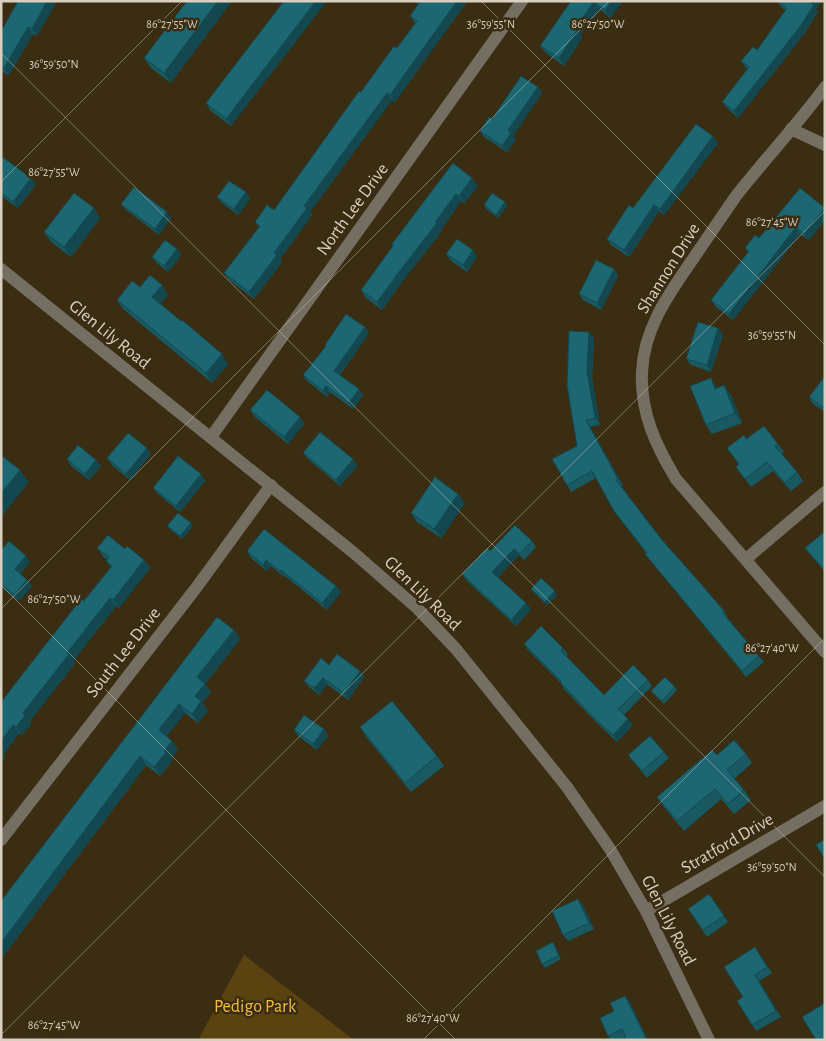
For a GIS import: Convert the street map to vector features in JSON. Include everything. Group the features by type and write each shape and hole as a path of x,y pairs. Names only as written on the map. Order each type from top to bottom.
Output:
{"street":[{"name":"North Lee Drive","path":"211,437 522,1"},
{"name":"Shannon Drive","path":"825,86 736,197 672,289 649,332 642,369 642,395 647,420 662,455 676,479 825,652"},
{"path":"792,129 825,145"},
{"name":"Glen Lily Road","path":"1,269 354,553 406,598 456,649 577,801 610,849 646,911 710,1040"},
{"name":"South Lee Drive","path":"1,840 196,588 271,485"},
{"path":"746,558 825,492"},
{"name":"Stratford Drive","path":"646,911 825,806"}],"green space":[{"name":"Pedigo Park","path":"244,955 354,1040 198,1040"}],"building":[{"path":"18,1 47,1 32,29 28,27 4,68 1,67 1,27 3,28"},
{"path":"187,1 218,1 164,73 144,58"},
{"path":"284,1 316,1 226,119 206,103"},
{"path":"419,1 457,1 390,95 387,93 304,206 307,208 274,253 277,255 249,292 224,273 260,226 255,222 267,205 274,210 359,91 361,92 394,46 397,48 417,21 410,16"},
{"path":"571,1 612,1 605,10 594,2 574,29 577,31 559,58 540,46"},
{"path":"777,1 813,1 811,3 814,5 799,28 734,111 722,102 749,67 741,61 753,47 757,50 787,8"},
{"path":"521,76 538,87 508,130 511,133 502,146 480,131 489,117 492,119"},
{"path":"696,124 713,136 660,209 654,205 624,250 607,239 629,205 633,208"},
{"path":"1,156 31,178 13,202 1,193"},
{"path":"453,163 472,178 459,196 456,194 435,222 437,223 377,302 361,290 393,246 392,244"},
{"path":"229,181 246,192 234,209 217,197"},
{"path":"134,187 167,212 155,229 121,204"},
{"path":"800,188 825,208 804,234 796,227 729,314 711,300 749,251 745,248 755,235 759,238"},
{"path":"74,193 94,208 64,247 44,232"},
{"path":"492,193 505,202 496,215 484,205"},
{"path":"457,239 473,250 463,265 446,254"},
{"path":"165,240 177,249 164,266 152,257"},
{"path":"596,260 614,269 597,303 579,294"},
{"path":"150,275 162,285 152,297 222,354 206,373 117,300 132,281 140,287"},
{"path":"346,314 365,327 334,371 359,389 349,403 326,386 323,391 303,375 326,346"},
{"path":"698,322 718,328 707,365 686,359"},
{"path":"569,331 589,332 587,371 595,418 586,420 618,479 616,480 662,540 724,611 722,612 759,656 742,671 645,554 647,553 614,511 592,471 567,485 552,459 577,446 567,385"},
{"path":"825,376 825,409 809,397"},
{"path":"711,378 715,389 724,385 735,413 706,425 690,386"},
{"path":"267,390 300,417 284,437 250,410"},
{"path":"764,426 778,444 775,446 797,472 785,483 767,462 745,479 736,467 739,464 727,448 744,435 746,439"},
{"path":"320,432 353,459 336,480 303,453"},
{"path":"128,433 147,448 126,474 107,458"},
{"path":"78,445 96,460 85,474 67,459"},
{"path":"1,455 20,470 1,494"},
{"path":"178,456 201,474 176,506 153,488"},
{"path":"435,477 458,494 434,529 411,513"},
{"path":"178,513 191,523 180,536 167,526"},
{"path":"515,525 532,541 520,554 514,549 492,572 526,603 511,620 462,574 487,548 490,551"},
{"path":"264,529 336,586 322,603 281,570 266,560 263,565 247,551"},
{"path":"825,533 825,571 805,548"},
{"path":"108,535 125,549 127,546 144,560 113,600 110,598 23,713 25,715 16,727 13,725 1,741 1,702 81,599 84,601 112,566 106,561 109,557 97,548"},
{"path":"9,541 26,556 15,569 27,580 14,595 1,584 1,550"},
{"path":"541,578 555,591 545,602 531,589"},
{"path":"217,617 234,630 197,677 205,684 195,696 201,701 192,714 179,704 160,728 160,731 172,741 164,751 166,752 154,767 140,756 1,943 1,901"},
{"path":"541,626 563,648 561,651 604,695 633,665 648,680 618,709 628,719 613,735 594,718 524,644"},
{"path":"337,654 360,671 344,693 323,678 314,688 304,681 321,658 329,665"},
{"path":"665,677 675,687 662,701 651,691"},
{"path":"392,701 437,756 405,783 360,727"},
{"path":"304,715 324,729 313,744 294,730"},
{"path":"650,736 664,752 642,771 628,755"},
{"path":"734,740 746,754 727,770 744,790 728,804 715,789 677,821 657,797 712,750 717,755"},
{"path":"825,839 825,859 816,845"},
{"path":"709,894 724,916 703,930 688,909"},
{"path":"578,899 589,923 563,935 552,911"},
{"path":"553,942 559,956 542,964 536,951"},
{"path":"755,947 767,967 755,975 776,1011 752,1025 737,1001 743,997 724,967"},
{"path":"625,996 647,1040 627,1040 622,1029 608,1036 600,1018 614,1011 610,1003"},
{"path":"825,1003 825,1040 816,1040 802,1017"}]}
